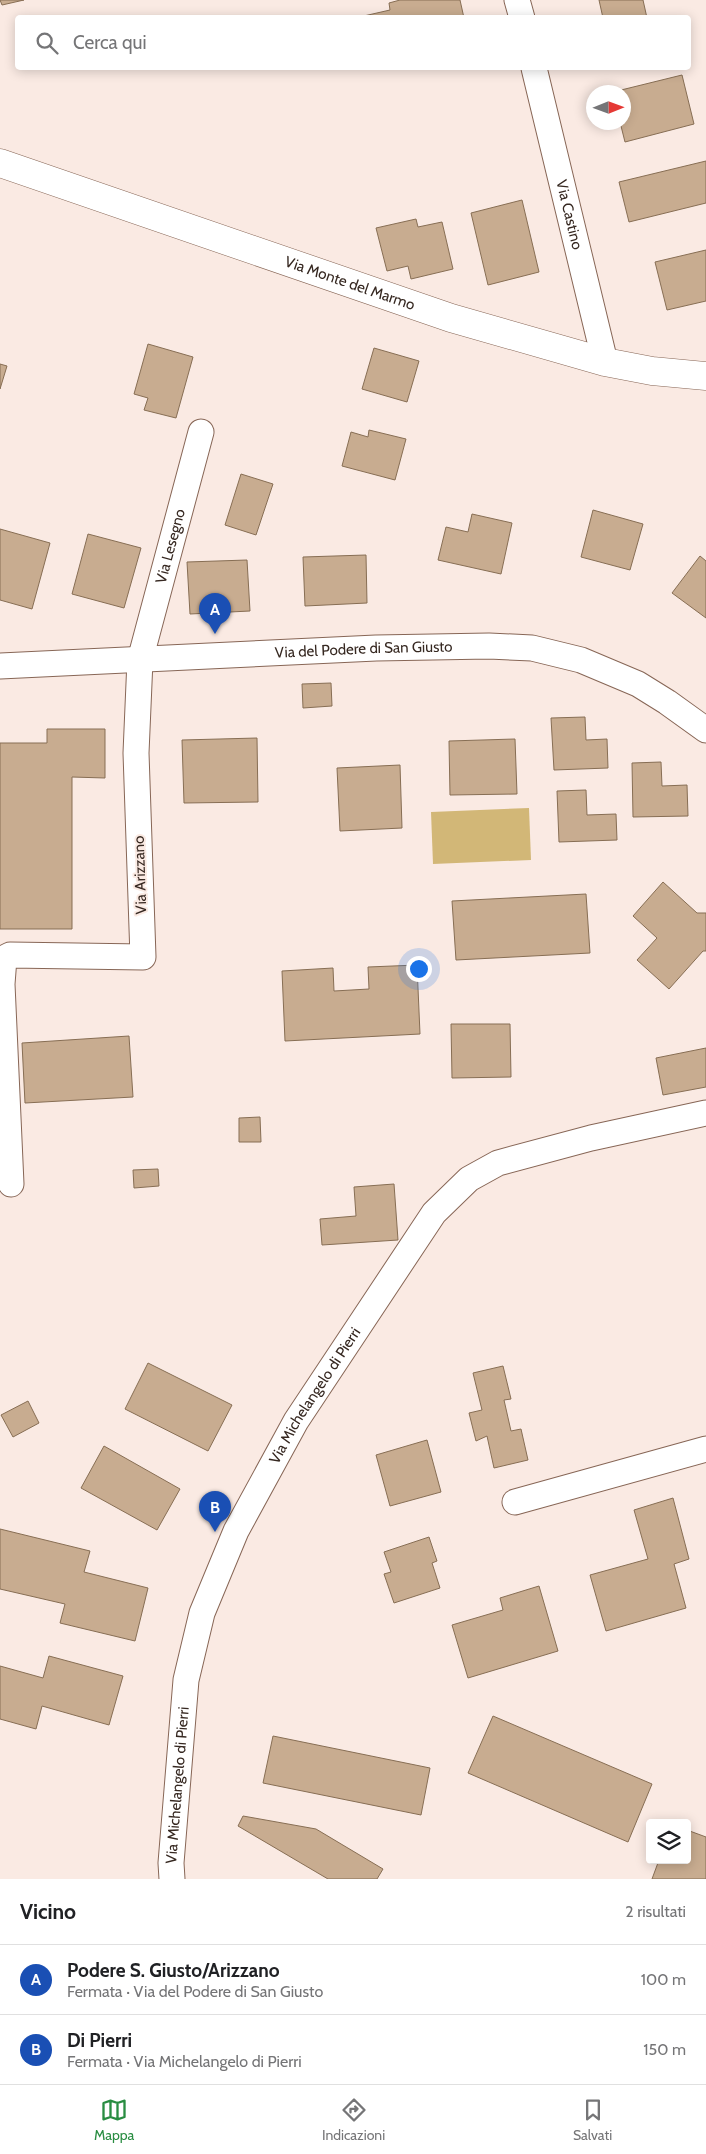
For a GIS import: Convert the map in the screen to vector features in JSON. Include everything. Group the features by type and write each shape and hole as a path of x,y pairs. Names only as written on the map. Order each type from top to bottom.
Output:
{"street":[{"path":"517,0 521,15"},
{"name":"Via Castino","path":"534,70 605,362"},
{"name":"Via Monte del Marmo","path":"0,163 451,318 605,362 652,371 706,376"},
{"name":"Via Lesegno","path":"140,660 201,432"},
{"name":"Via del Podere di San Giusto","path":"0,666 376,648 489,646 532,648 581,660 638,684 706,730"},
{"name":"Via Arizzano","path":"11,1184 2,966 4,958 10,955 143,957 136,772 136,693 140,660"},
{"name":"Via Michelangelo di Pierri","path":"172,1879 171,1862 186,1680 202,1613 236,1531 296,1421 414,1242 450,1196 485,1168 591,1138 706,1113"},
{"path":"515,1502 706,1449"}],"shaded area":[{"path":"529,808 531,860 433,864 431,812"}],"building":[{"path":"0,0 24,0 2,5"},
{"path":"400,0 460,0 463,15 368,15 390,10 389,3"},
{"path":"599,0 643,0 646,15 602,15"},
{"path":"682,75 694,124 625,142 622,130 631,130 631,88"},
{"path":"706,161 706,203 629,222 619,182"},
{"path":"522,200 539,272 488,285 471,213"},
{"path":"416,219 418,227 442,222 453,269 411,279 408,266 387,271 376,228"},
{"path":"706,250 706,301 667,310 655,262"},
{"path":"148,344 193,357 176,418 144,410 148,398 134,394"},
{"path":"374,348 419,361 407,402 362,389"},
{"path":"0,364 7,366 0,389"},
{"path":"369,430 406,439 395,480 342,466 351,432 368,437"},
{"path":"241,474 273,484 256,535 225,525"},
{"path":"593,510 643,524 630,570 581,557"},
{"path":"472,514 512,523 501,574 438,560 446,527 468,532"},
{"path":"0,529 50,543 32,609 0,600"},
{"path":"88,534 141,548 124,608 72,594"},
{"path":"366,555 367,603 305,606 303,557"},
{"path":"700,556 706,561 706,618 672,593"},
{"path":"247,560 250,611 190,614 187,562"},
{"path":"331,683 332,706 303,708 302,684"},
{"path":"585,717 586,740 607,739 608,768 554,770 551,718"},
{"path":"47,729 105,729 105,778 72,777 72,929 0,929 0,743 47,743"},
{"path":"257,738 258,802 184,803 182,740"},
{"path":"515,739 517,794 450,795 449,741"},
{"path":"661,762 662,786 687,785 688,816 633,817 632,763"},
{"path":"400,765 402,828 340,831 337,768"},
{"path":"586,790 587,815 616,814 617,840 559,842 557,791"},
{"path":"663,882 697,913 706,913 706,951 703,951 669,989 637,960 657,938 633,916"},
{"path":"586,894 590,953 456,960 452,901"},
{"path":"417,965 420,1034 285,1041 282,971 333,968 334,991 369,989 368,967"},
{"path":"451,1024 510,1024 511,1077 452,1078"},
{"path":"129,1036 133,1097 25,1103 22,1043"},
{"path":"706,1048 706,1087 663,1095 656,1058"},
{"path":"260,1117 261,1142 239,1142 239,1118"},
{"path":"158,1169 159,1186 134,1188 133,1170"},
{"path":"394,1184 398,1240 322,1245 320,1219 356,1216 354,1187"},
{"path":"148,1363 232,1405 208,1451 125,1409"},
{"path":"503,1366 511,1399 504,1400 511,1431 521,1429 528,1460 494,1468 487,1436 476,1441 469,1413 482,1410 473,1373"},
{"path":"28,1401 39,1423 13,1437 1,1415"},
{"path":"427,1440 441,1492 390,1506 376,1455"},
{"path":"104,1446 180,1489 157,1530 81,1488"},
{"path":"673,1498 689,1559 674,1564 686,1608 606,1631 590,1575 648,1559 634,1510"},
{"path":"0,1529 90,1551 84,1572 148,1588 135,1641 60,1623 65,1604 0,1589"},
{"path":"429,1537 437,1561 432,1563 440,1588 394,1603 384,1574 391,1572 384,1552"},
{"path":"539,1586 558,1651 468,1678 452,1625 503,1610 500,1598"},
{"path":"49,1656 123,1676 109,1725 42,1706 36,1729 0,1719 0,1666 43,1678"},
{"path":"493,1716 652,1784 628,1842 468,1773"},
{"path":"273,1736 430,1768 421,1815 263,1783"},
{"path":"243,1816 316,1829 383,1869 377,1879 328,1879 238,1826"},
{"path":"691,1831 706,1837 706,1879 652,1879 658,1864 691,1864"}],"place":[{"name":"Podere S. Giusto/Arizzano","path":"215,634"},
{"name":"Di Pierri","path":"215,1532"}]}
